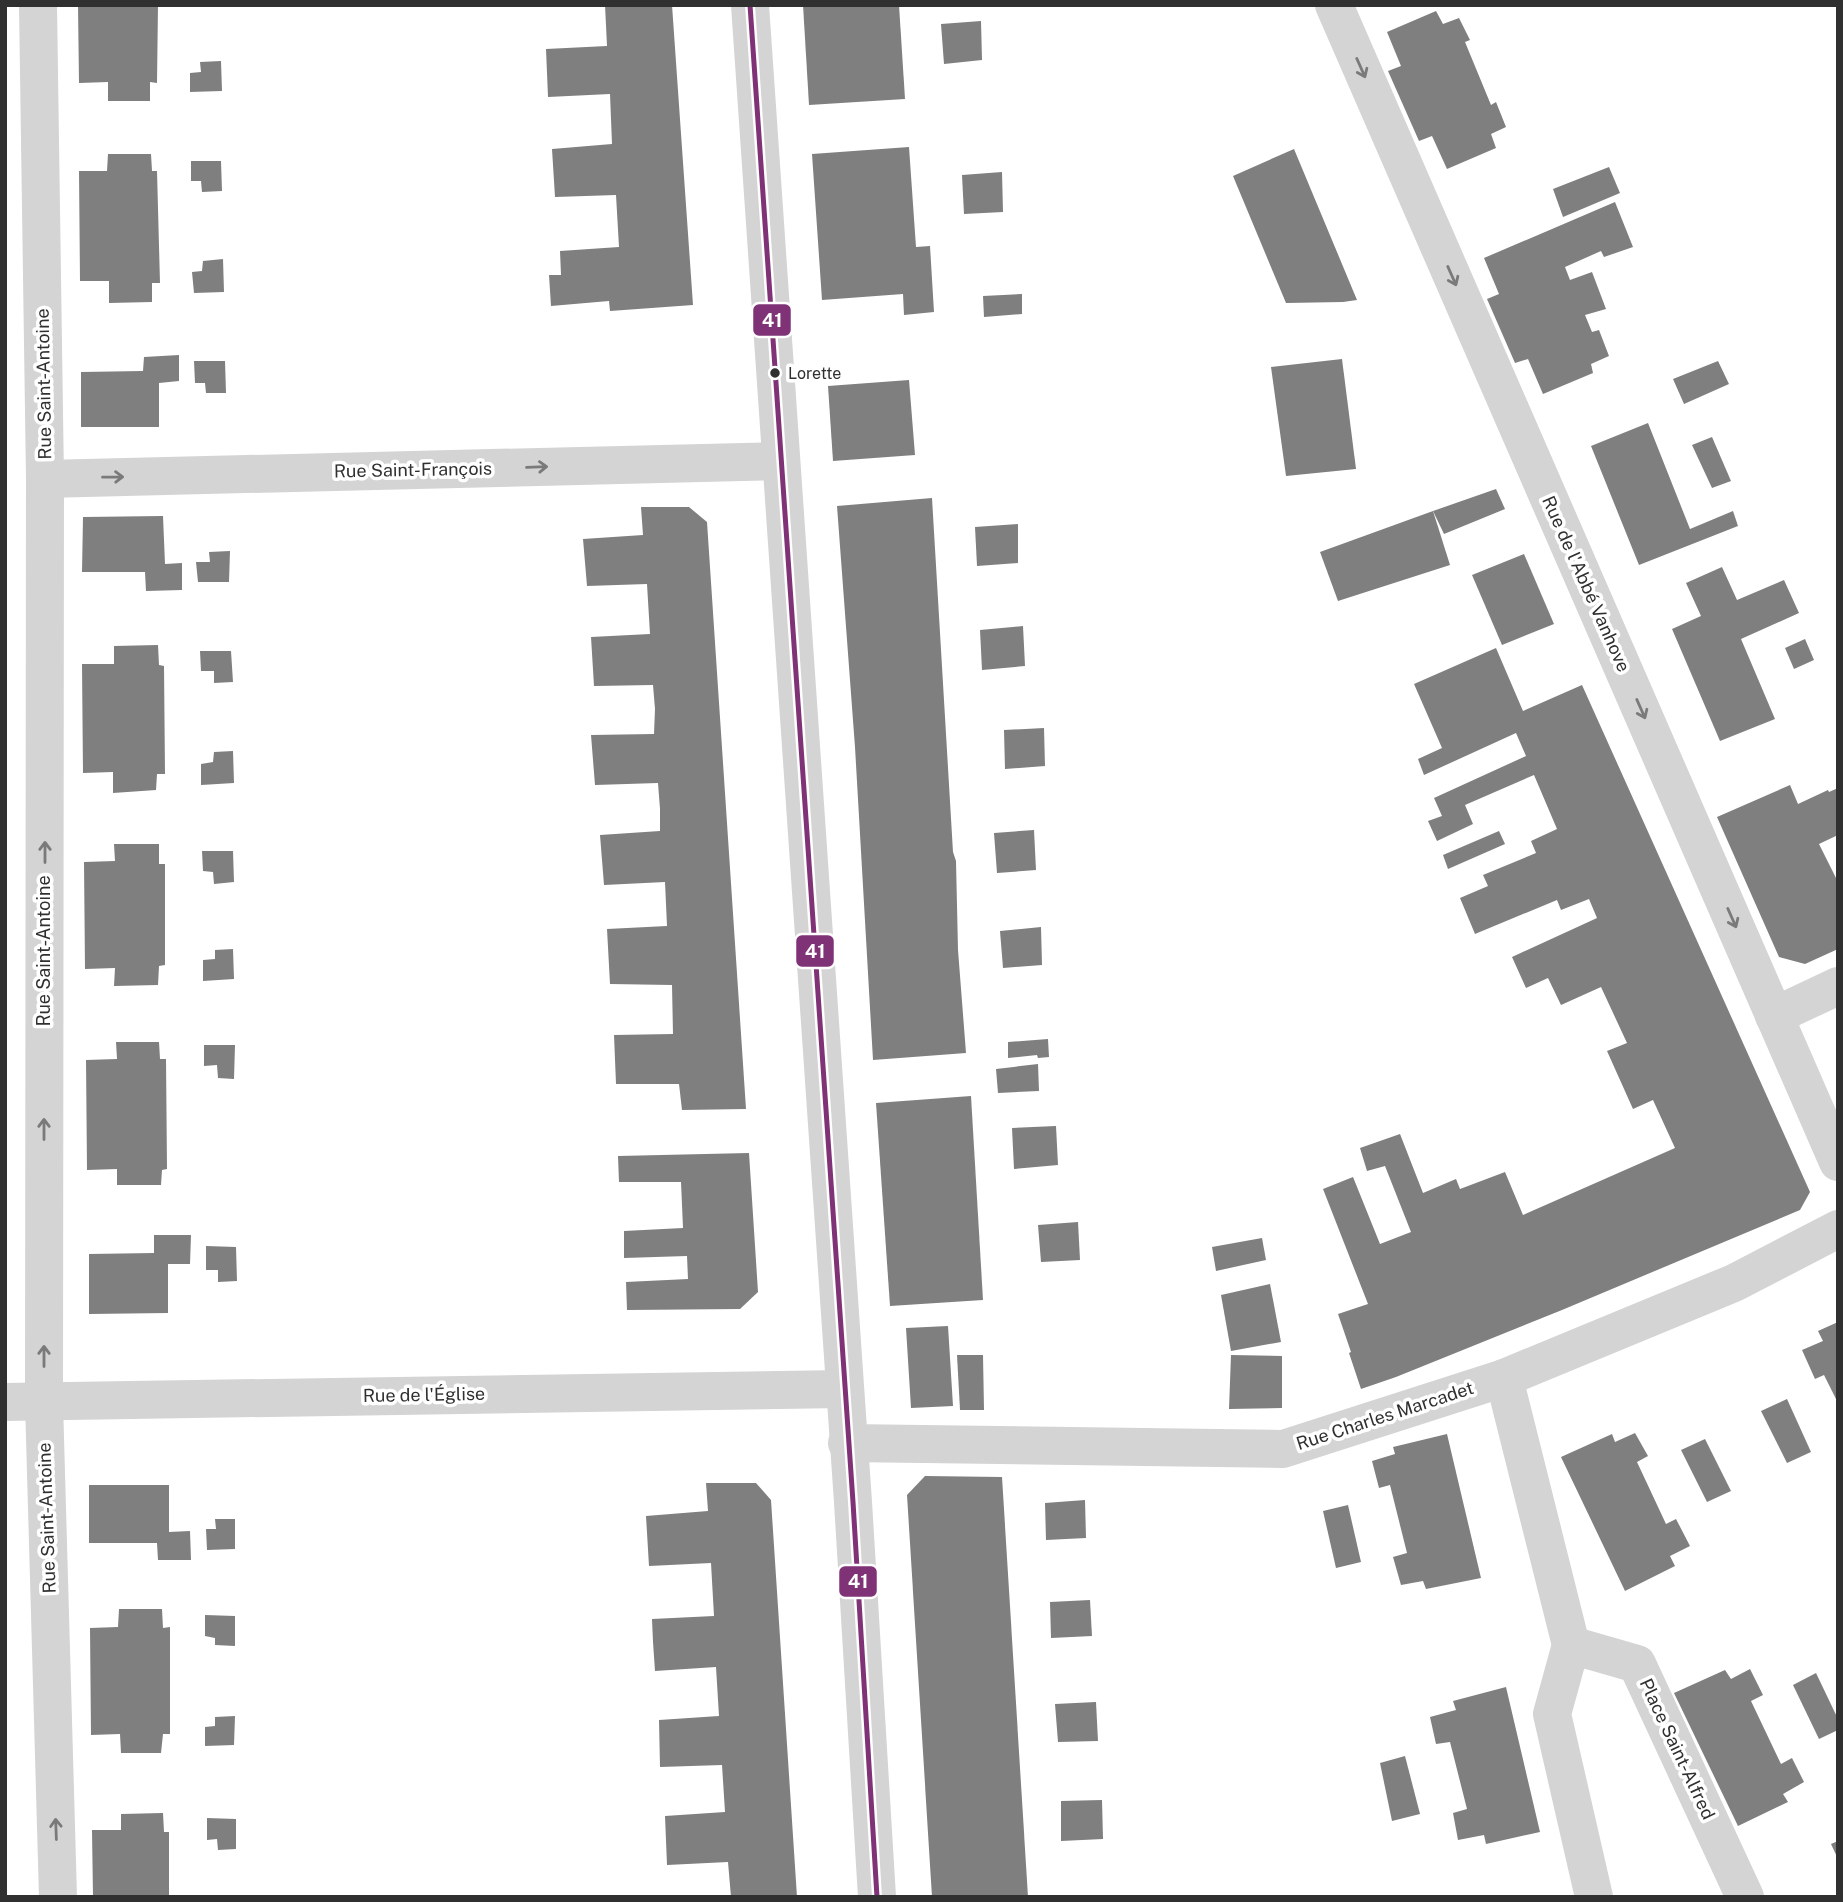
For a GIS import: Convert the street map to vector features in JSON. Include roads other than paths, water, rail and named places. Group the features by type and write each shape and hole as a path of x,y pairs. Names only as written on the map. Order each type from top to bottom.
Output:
{"street":[{"name":"Rue Saint-Antoine","path":"38,5 45,479 44,1402 58,1897"},
{"path":"750,5 877,1897"},
{"name":"Rue de l'Abbé Vanhove","path":"1334,5 1838,1162"},
{"name":"Rue Saint-François","path":"45,479 781,461"},
{"path":"1774,1016 1838,986"},
{"name":"Rue Charles Marcadet","path":"847,1443 1283,1449 1504,1378 1734,1283 1838,1229"},
{"path":"1504,1378 1572,1645 1552,1714 1594,1897"},
{"name":"Rue de l'Église","path":"5,1402 844,1389"},
{"name":"Place Saint-Alfred","path":"1572,1645 1637,1664 1745,1897"}],"place":[{"name":"Lorette","path":"775,373"}]}
